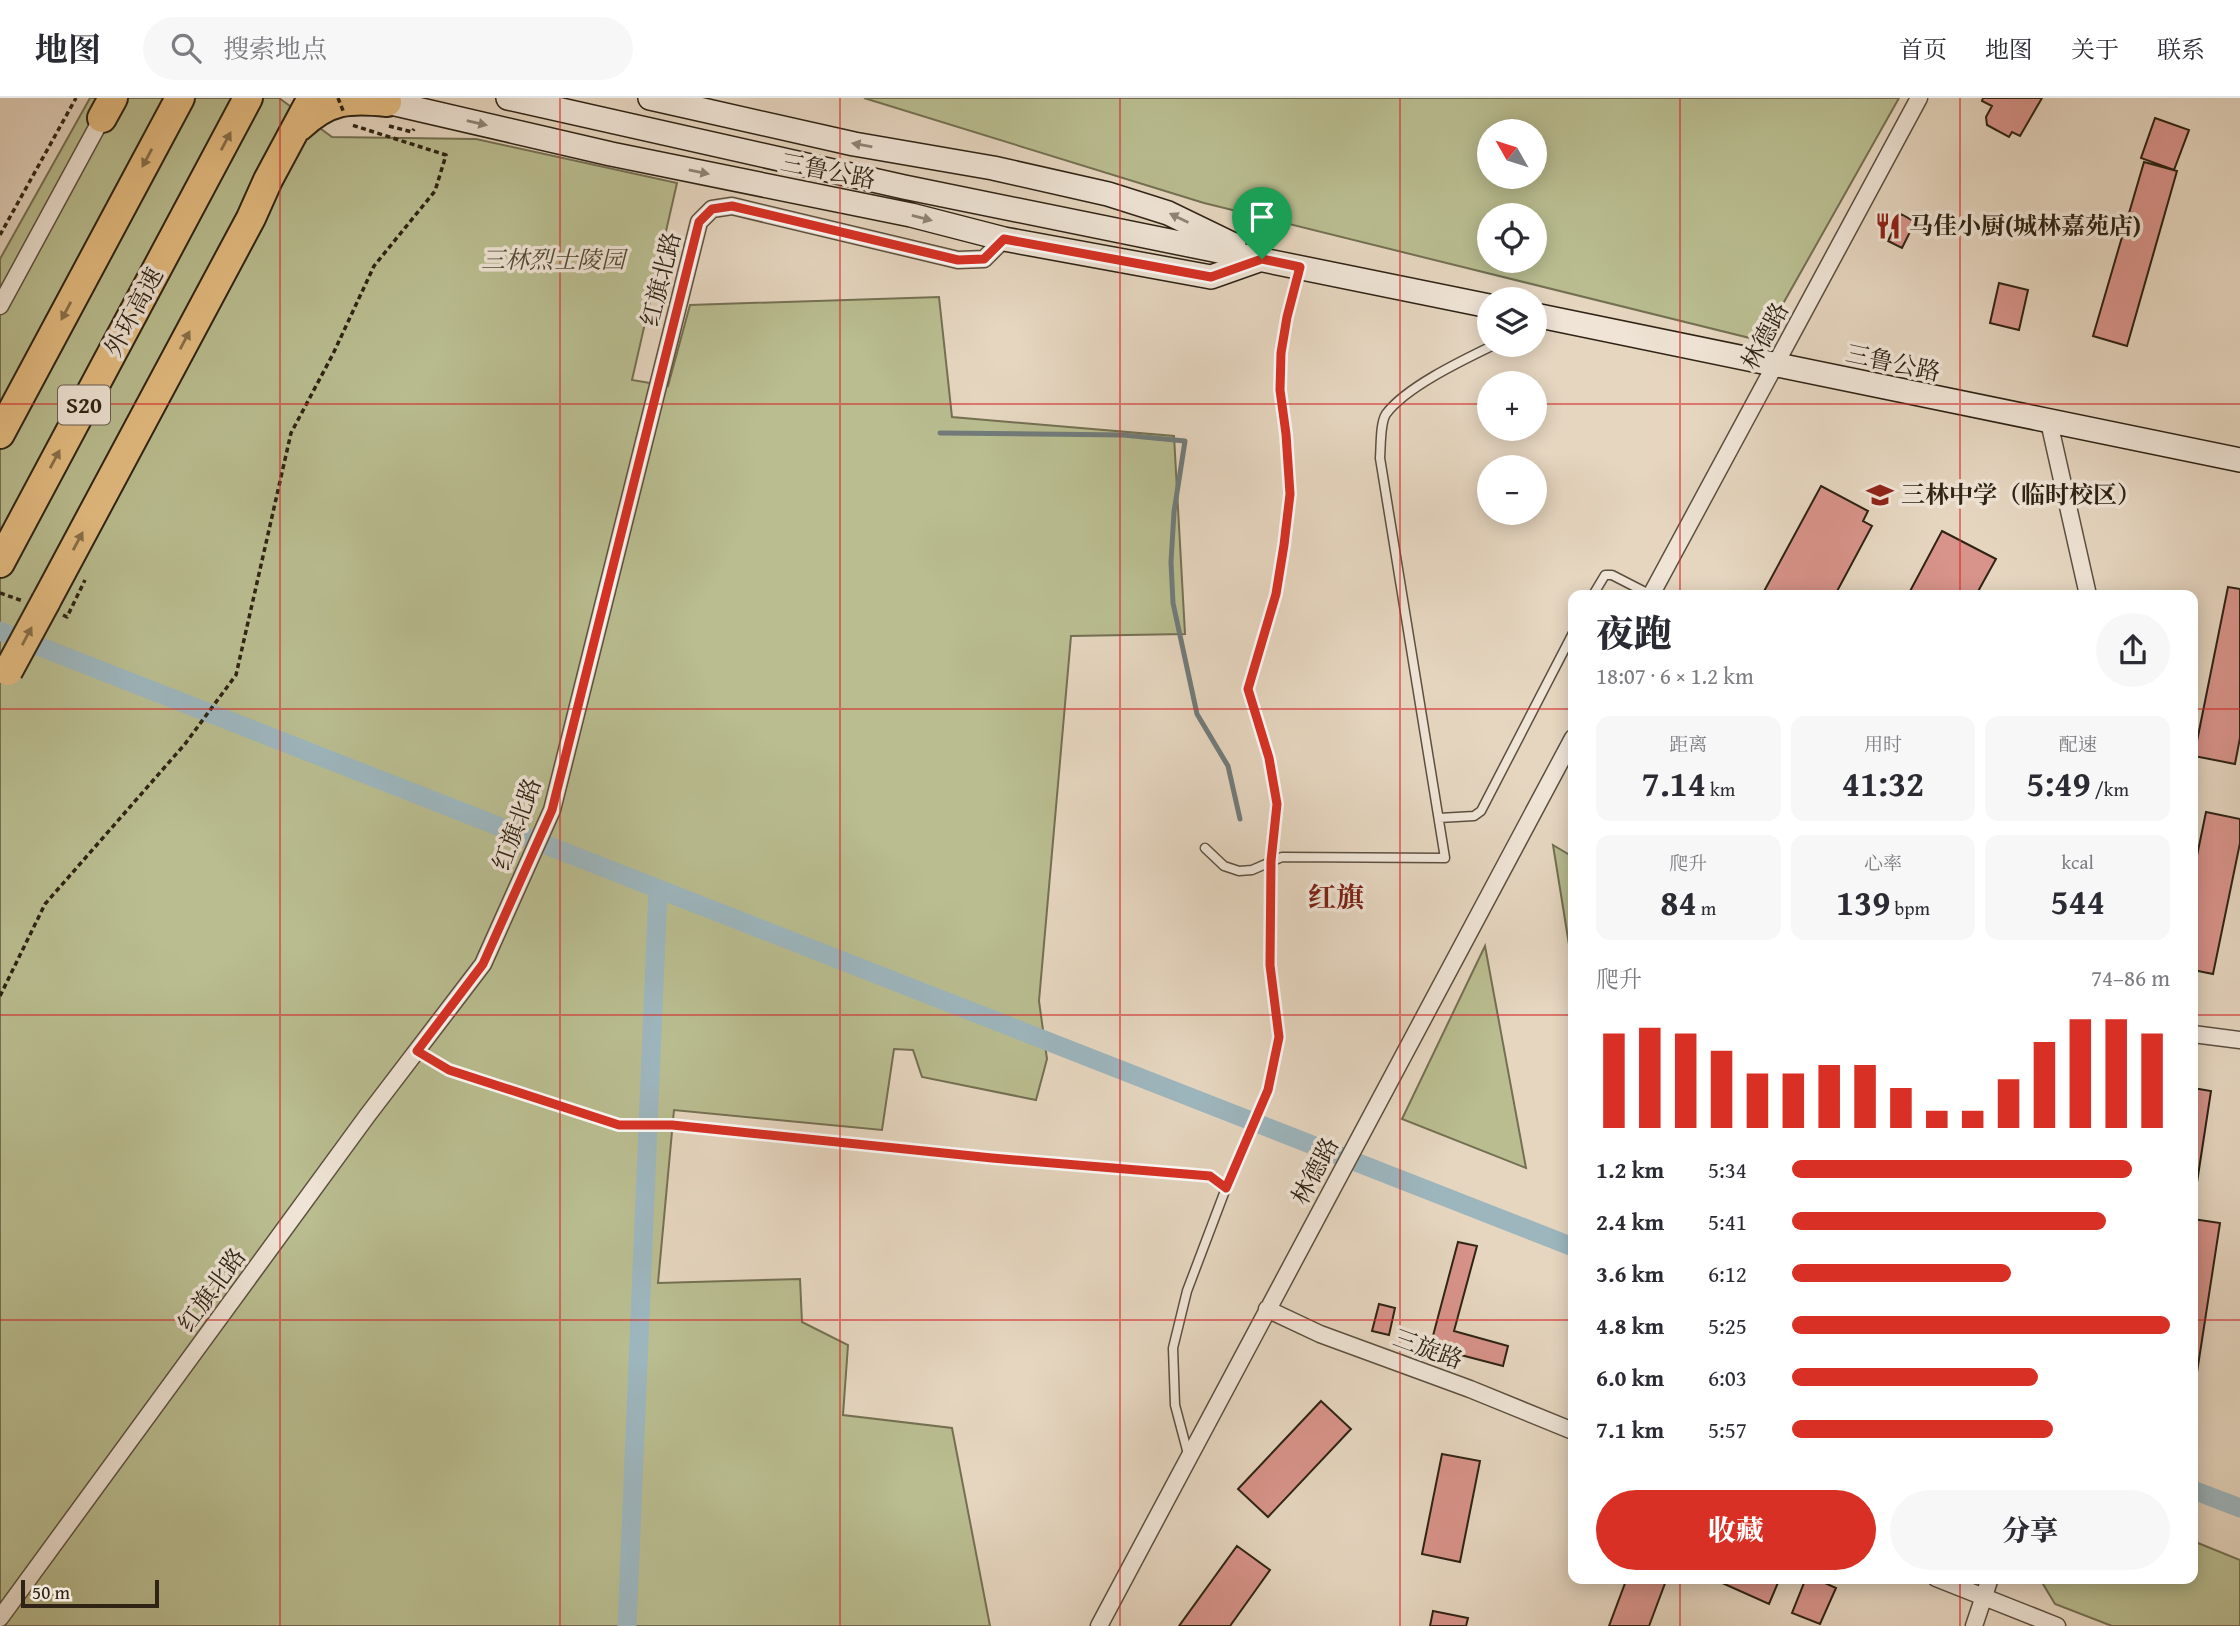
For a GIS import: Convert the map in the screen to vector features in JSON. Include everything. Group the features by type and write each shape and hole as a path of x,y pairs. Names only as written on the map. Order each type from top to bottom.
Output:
{"highway":[{"name":"S20","path":"0,434 180,98"},
{"name":"外环高速","path":"0,563 248,98"},
{"path":"4,679 251,218 312,98"},
{"path":"293,133 312,115 334,102 385,100"}],"main road":[{"name":"三鲁公路","path":"508,98 828,170 1477,304"},
{"name":"三鲁公路","path":"650,98 854,144 993,168 1108,194 1168,213 1262,259"},
{"name":"三鲁公路","path":"385,100 625,156 911,215 1004,239 1211,277 1262,259"},
{"name":"三鲁公路","path":"1547,321 2240,460"}],"street":[{"name":"林德路","path":"1654,590 1919,98"},
{"path":"0,306 107,105"},
{"name":"红旗北路","path":"0,1618 483,964 552,810 699,222 712,209 732,206 958,260 984,259 1004,239"},
{"path":"2049,422 2087,590"},
{"name":"林德路","path":"1099,1626 1568,747"},
{"path":"2198,1035 2240,1040"},
{"name":"三旋路","path":"1267,1309 1320,1334 1470,1389 1568,1429"},
{"path":"1951,1584 2057,1626"},
{"path":"1974,1626 1988,1584"}],"lane":[{"path":"1189,1457 1175,1405 1173,1348 1187,1291 1226,1188 1268,1090 1279,1037 1270,965 1271,861 1277,804 1269,758 1248,689 1276,594 1284,545 1290,494 1280,390 1281,353 1300,267"},
{"path":"1205,848 1224,866 1239,871 1252,870 1282,857 1445,858 1380,457 1384,416 1402,399 1477,353"},
{"path":"1596,590 1605,575 1612,575 1641,590"},
{"path":"1438,818 1474,816 1481,811 1568,643"},
{"path":"417,1051 449,1070 619,1125 672,1125 992,1158 1210,1176 1226,1188"}],"path":[{"path":"0,234 76,98"},
{"path":"338,98 344,113"},
{"path":"0,996 45,904 185,744 236,675 291,433 333,354 374,266 435,191 446,155 347,124"}],"green space":[{"name":"三林烈士陵园","path":"90,98 279,98 332,137 476,139 677,183 632,380 668,386 690,305 939,297 952,417 1174,436 1185,634 1071,636 1039,1001 1047,1059 1036,1100 922,1077 913,1050 894,1049 882,1130 674,1110 658,1283 800,1279 802,1322 848,1345 843,1415 952,1428 990,1626 0,1626 0,259"},
{"path":"864,98 1899,98 1762,341 1487,273 1547,273 1547,203 1477,203 1477,271 1204,203"},
{"path":"1553,845 1568,854 1568,938"},
{"path":"1485,946 1526,1168 1402,1119"},
{"path":"2198,1543 2240,1560 2240,1626 2112,1626 2055,1604 2043,1584 2198,1584"}],"building":[{"path":"1983,98 2042,98 2020,136 2012,132 2009,137 1987,125 1986,117 1992,106 1982,101"},
{"path":"2155,118 2189,130 2174,170 2141,158"},
{"path":"2144,162 2177,171 2127,346 2093,336"},
{"path":"1901,214 1915,222 1902,248 1888,241"},
{"path":"1999,283 2028,290 2019,330 1990,323"},
{"path":"1821,486 1868,511 1863,521 1872,526 1838,590 1765,590"},
{"path":"1942,531 1996,559 1979,590 1911,590"},
{"path":"2228,587 2240,589 2240,738 2235,764 2198,757 2198,736"},
{"path":"2206,812 2240,819 2240,843 2213,974 2198,971 2198,851"},
{"path":"2198,1089 2211,1091 2198,1176"},
{"path":"2198,1220 2220,1223 2198,1366"},
{"path":"1458,1242 1477,1246 1454,1331 1508,1346 1503,1366 1430,1347"},
{"path":"1379,1304 1395,1308 1389,1335 1372,1331"},
{"path":"1321,1401 1351,1429 1268,1517 1238,1489"},
{"path":"1442,1454 1480,1461 1460,1562 1422,1554"},
{"path":"1237,1546 1270,1570 1230,1626 1179,1626"},
{"path":"1625,1584 1665,1584 1649,1626 1609,1626"},
{"path":"1724,1584 1777,1584 1769,1604"},
{"path":"1804,1584 1827,1584 1836,1588 1820,1624 1792,1613"},
{"path":"1433,1611 1468,1618 1466,1626 1430,1626"}],"waterway":[{"path":"940,433 1123,435 1185,441 1174,512 1171,562 1173,603 1197,714 1228,766 1240,819"},
{"path":"0,631 1568,1245"},
{"path":"627,1626 658,889"},
{"path":"2198,1492 2240,1508"}],"place":[{"name":"马佳小厨(城林嘉苑店)","path":"1888,226"},
{"name":"三林中学（临时校区）","path":"1880,495"}],"district":[{"name":"红旗","path":"1336,897"}],"route":[{"path":"732,206 958,260 984,259 1004,239 1211,277 1262,259 1300,267 1281,353 1280,390 1290,494 1284,545 1276,594 1248,689 1269,758 1277,804 1271,861 1270,965 1279,1037 1268,1090 1226,1188 1210,1176 992,1158 672,1125 619,1125 449,1070 417,1051 483,964 552,810 699,222 712,209 732,206"}]}
